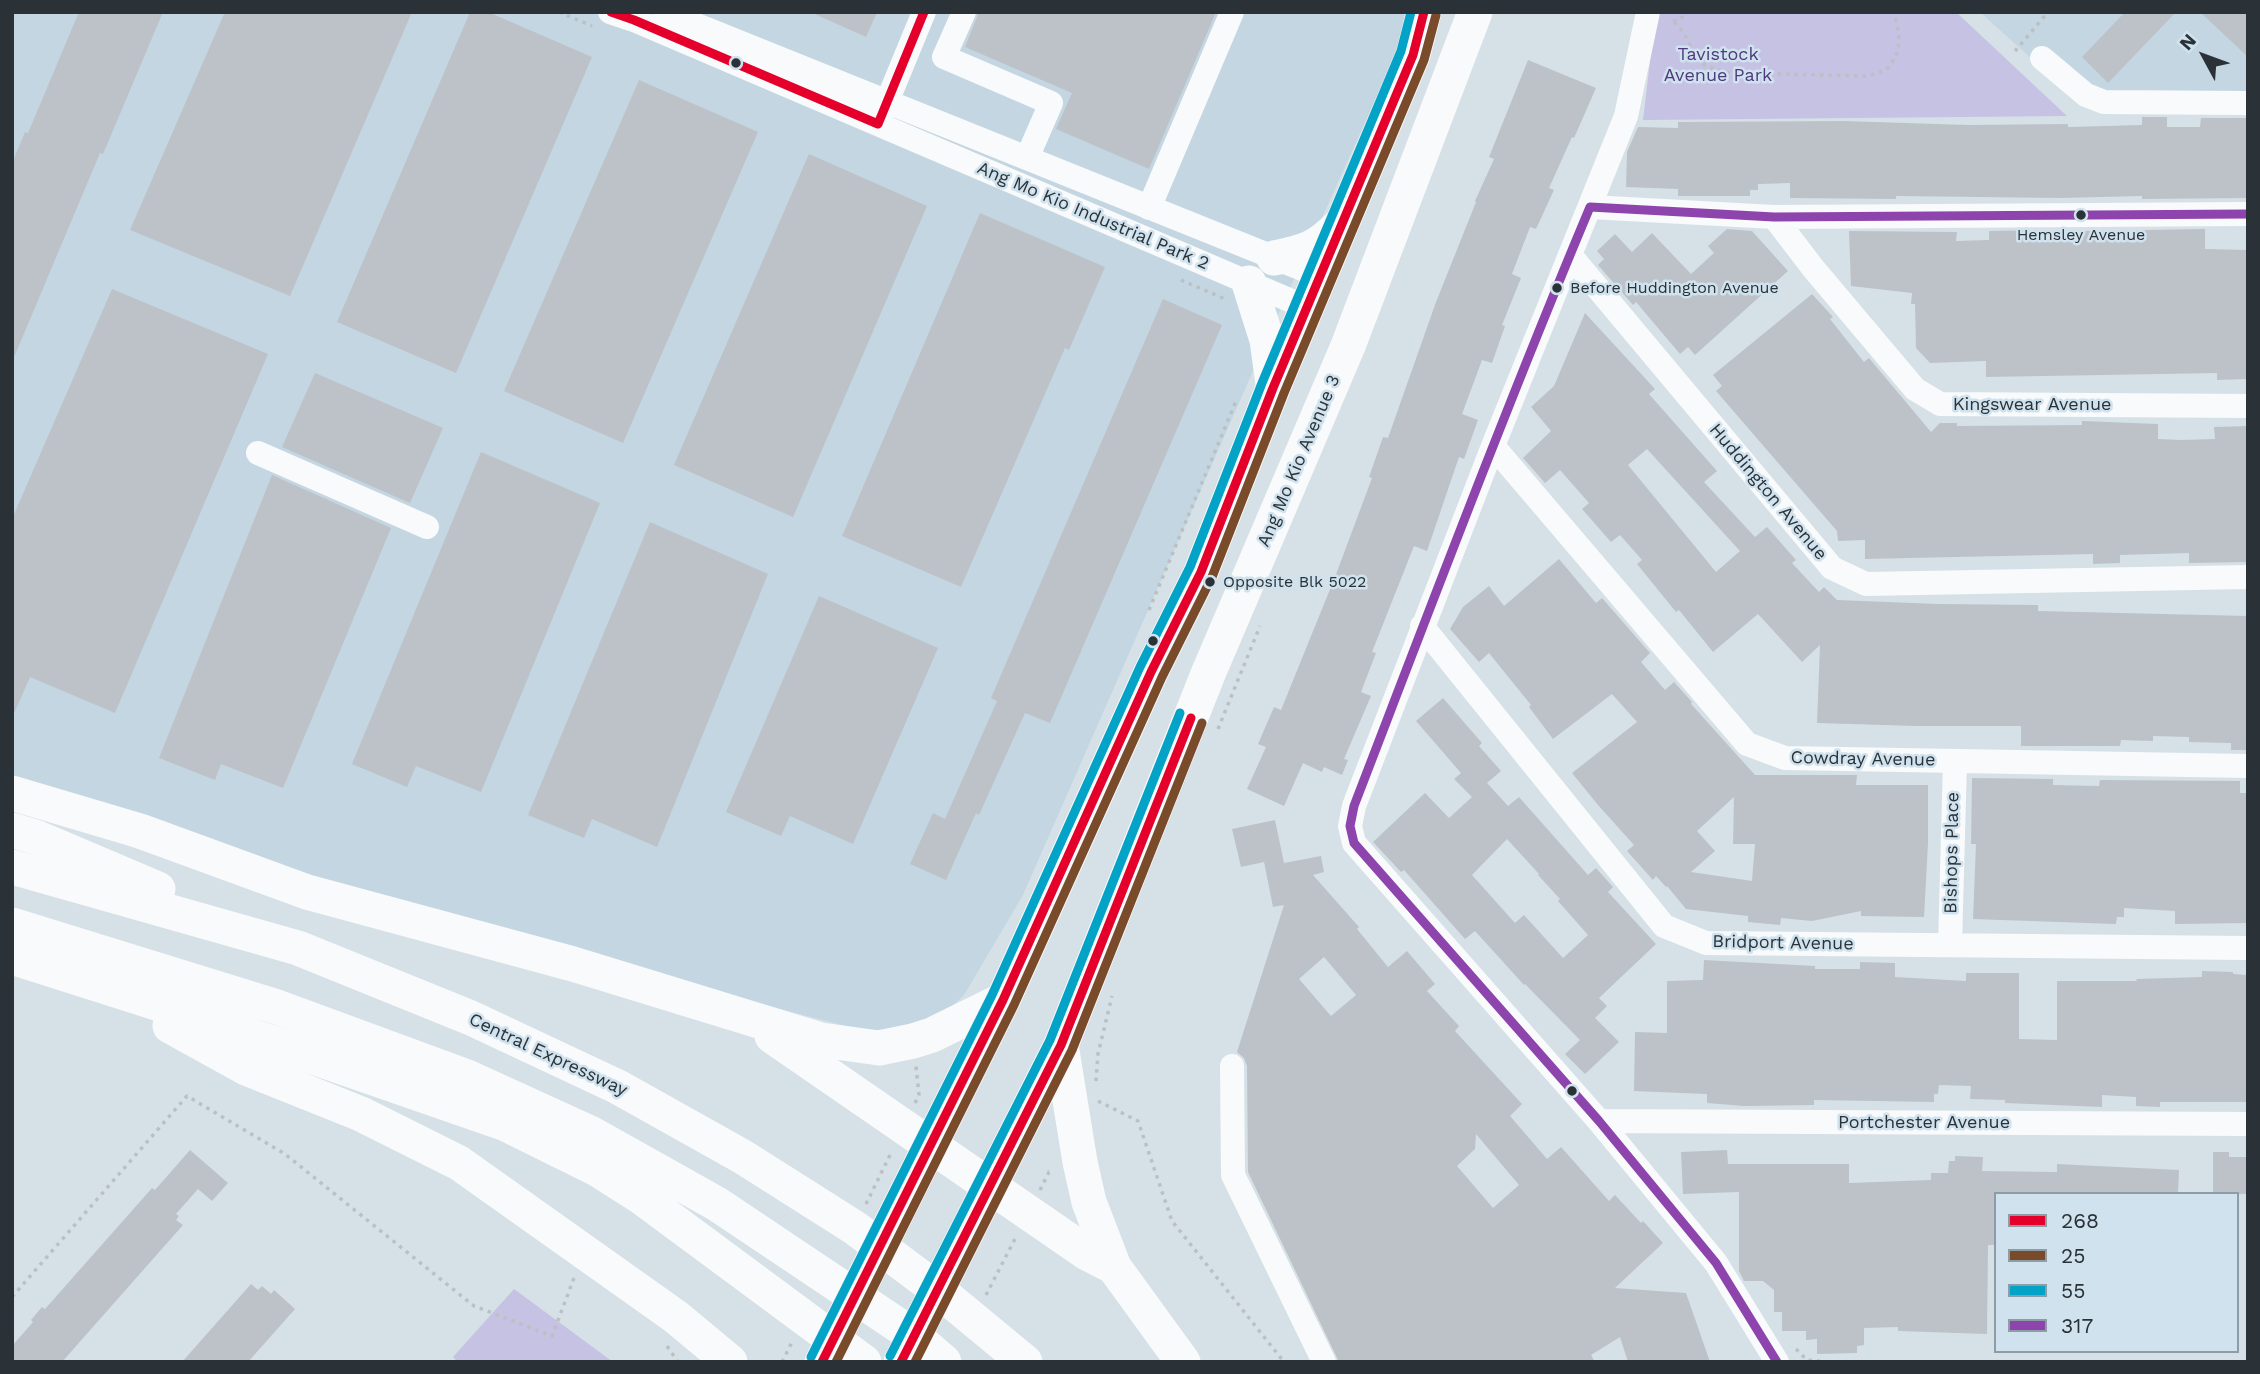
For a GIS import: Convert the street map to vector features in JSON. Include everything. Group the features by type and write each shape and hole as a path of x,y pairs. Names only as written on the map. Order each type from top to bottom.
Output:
{"highway":[{"path":"1422,17 1427,37 1440,48 1452,47 1471,23"},
{"path":"822,1362 917,1137 1003,1000 1151,672 1202,572 1273,388 1413,55 1422,17"},
{"name":"Ang Mo Kio Avenue 3","path":"901,1362 1061,1045 1208,674 1348,346 1471,23"},
{"path":"1274,258 1298,253 1322,243 1342,223"},
{"path":"1240,293 1267,340 1273,388"},
{"path":"12,793 140,831 307,892 573,964 821,1040 879,1048 913,1041 932,1035 1003,1000"},
{"path":"12,830 38,838 298,948"},
{"name":"Central Expressway","path":"12,867 298,948 471,1018 594,1075 743,1157 855,1228 939,1291 1025,1362"},
{"path":"12,926 274,1006 467,1077 592,1134 717,1204 914,1336 944,1362"},
{"path":"12,957 71,974 506,1124 597,1169 641,1197 864,1362"},
{"path":"71,974 246,1068 361,1114 458,1163 669,1328 730,1362"},
{"path":"741,1015 1087,1253 1114,1267"},
{"path":"1061,1045 1089,1202 1114,1267 1183,1362"},
{"path":"669,1328 698,1362"}],"street":[{"name":"Ang Mo Kio Industrial Park 2","path":"610,12 636,16 809,82 887,99 1320,276"},
{"name":"Ang Mo Kio Industrial Park 2","path":"664,12 809,82 878,124 1240,293 1308,308"},
{"path":"878,124 924,12"},
{"path":"964,12 944,57 1051,103 1027,158"},
{"path":"1149,208 1231,12"},
{"path":"1658,16 1626,116 1422,625 1354,806 1350,826 1354,843 1600,1121 1716,1263 1782,1352"},
{"path":"2042,58 2086,95 2104,102 2248,103"},
{"path":"1590,207 1774,218 2248,214"},
{"name":"Kingswear Avenue","path":"1774,218 1915,389 1940,404 2248,406"},
{"name":"Huddington Avenue","path":"1570,255 1832,568 1866,584 2248,577"},
{"name":"Cowdray Avenue","path":"1493,446 1747,744 1785,758 2248,766"},
{"path":"258,453 427,527"},
{"name":"Bridport Avenue","path":"1422,625 1664,926 1706,943 2248,948"},
{"name":"Bishops Place","path":"1950,945 1955,761"},
{"path":"1233,1066 1233,1175 1324,1362"},
{"name":"Portchester Avenue","path":"1600,1121 2248,1124"}],"path":[{"path":"1674,22 1680,20 1686,12"},
{"path":"1658,16 1674,22 1684,34 1696,58 1717,70 1730,73 1867,76 1885,71 1898,52 1900,41 1893,12"},
{"path":"2015,51 2048,12"},
{"path":"1173,277 1240,293"},
{"path":"1147,614 1238,396"},
{"path":"1218,729 1265,617"},
{"path":"1096,1088 1098,1054 1114,987"},
{"path":"866,1203 917,1137 919,1094 913,1041"},
{"path":"12,1297 187,1096 285,1154 474,1306 552,1336 575,1276"},
{"path":"1095,1113 1096,1100 1138,1121 1171,1221 1284,1362"},
{"path":"980,1306 1049,1172 1081,1167"},
{"path":"669,1328 678,1362"},
{"path":"782,1362 795,1337"},
{"path":"1782,1352 1806,1361 1828,1362"}],"shaded area":[{"path":"12,12 1405,12 1398,50 1271,330 1023,895 964,995 933,1025 869,1032 308,887 12,784"},
{"path":"1980,12 2248,12 2248,103 2078,101"}],"green space":[{"name":"Tavistock Avenue Park","path":"1656,12 1956,12 2067,116 1643,120"},
{"path":"514,1289 613,1362 458,1362 453,1357"}],"building":[{"path":"79,12 163,12 12,362 12,163 25,132 28,133"},
{"path":"225,12 412,12 290,296 130,230"},
{"path":"470,12 488,12 592,57 456,373 337,322"},
{"path":"810,12 877,12 866,37"},
{"path":"979,12 1216,12 1149,169 1056,129 1072,93 965,47"},
{"path":"2125,12 2176,12 2108,83 2082,57"},
{"path":"2200,12 2248,12 2248,57"},
{"path":"1528,60 1596,88 1549,188 1554,190 1536,229 1530,227 1512,274 1521,278 1502,325 1505,326 1492,363 1482,360 1462,414 1478,420 1464,459 1459,457 1427,551 1414,546 1372,652 1376,653 1361,692 1371,696 1344,759 1348,760 1342,775 1324,767 1322,772 1303,763 1284,806 1247,789 1266,747 1258,744 1274,707 1281,710 1335,577 1372,478 1369,477 1383,437 1388,438 1436,302 1494,159 1489,157"},
{"path":"639,80 758,132 623,443 504,391"},
{"path":"2142,117 2167,117 2167,127 2200,127 2201,118 2248,118 2248,198 1790,198 1790,183 1758,184 1758,190 1750,190 1750,196 1678,196 1678,189 1626,187 1627,152 1638,127 1678,128 1678,122 1843,121 1969,125 2068,124 2068,127 2142,125"},
{"path":"809,154 927,206 793,517 674,465"},
{"path":"980,213 1105,267 1069,350 1065,348 961,587 842,536"},
{"path":"1727,229 1752,231 1788,271 1695,355 1688,347 1680,354 1636,302 1633,305 1598,265 1604,259 1597,251 1615,234 1632,252 1652,233 1691,274 1714,253 1708,246"},
{"path":"2205,229 2205,249 2248,250 2248,379 2217,380 2217,373 1986,377 1986,361 1930,363 1916,348 1915,304 1911,304 1912,293 1851,286 1849,231 1957,232 1956,241 1989,240 1989,231 2050,230 2050,240 2083,240 2083,231"},
{"path":"112,289 268,354 115,713 30,677 12,718 12,519"},
{"path":"1812,294 1833,317 1830,319 1864,362 1869,358 1931,432 1940,423 1957,423 1957,426 2082,425 2082,421 2158,424 2158,439 2181,440 2215,439 2214,427 2248,426 2248,562 2189,563 2189,553 2120,555 2120,563 2093,564 2093,554 1865,559 1865,540 1838,541 1837,531 1716,391 1722,386 1713,375"},
{"path":"1163,299 1222,325 1050,723 1025,713 946,880 910,864 933,813 945,819 997,701 991,698"},
{"path":"1585,313 1655,389 1649,394 1717,471 1704,482 1755,537 1767,527 1796,560 1792,563 1819,592 1824,587 1837,600 2038,605 2038,611 2248,616 2248,750 2231,750 2231,743 2189,742 2189,737 2153,736 2153,741 2121,740 2120,746 2021,746 2021,726 1817,723 1820,645 1802,662 1758,614 1713,652 1637,564 1642,560 1620,535 1611,542 1582,509 1589,503 1560,470 1545,483 1523,458 1551,431 1531,407 1554,386","holes":["1647,449 1740,551 1716,572 1628,465"]},
{"path":"315,373 443,428 410,503 282,447"},
{"path":"481,452 600,503 481,792 416,766 407,787 352,764"},
{"path":"272,475 391,528 283,788 221,764 215,780 159,758"},
{"path":"650,522 768,574 657,847 592,819 584,838 528,815"},
{"path":"1559,559 1596,603 1602,598 1650,653 1641,662 1665,690 1674,682 1755,775 1857,775 1856,785 1928,785 1924,917 1861,916 1861,911 1812,921 1781,918 1780,925 1748,922 1748,916 1686,909 1667,886 1656,876 1653,880 1627,851 1634,845 1572,773 1637,722 1612,694 1553,739 1529,707 1531,705 1489,653 1479,662 1450,629 1463,607 1489,586 1504,606","holes":["1734,797 1733,844 1755,844 1752,881 1691,872 1715,851 1697,831"]},
{"path":"819,596 938,648 853,844 790,816 781,836 726,812"},
{"path":"1443,698 1482,743 1479,746 1501,771 1487,783 1508,806 1519,797 1588,875 1596,868 1613,887 1608,892 1656,944 1599,998 1607,1006 1595,1018 1619,1042 1585,1074 1565,1054 1580,1040 1524,985 1475,931 1465,939 1404,870 1401,872 1373,842 1425,793 1449,818 1472,797 1454,779 1461,773 1416,721","holes":["1507,839 1588,935 1563,958 1524,915 1515,923 1472,875"]},
{"path":"1972,778 2053,779 2053,785 2099,786 2100,780 2240,781 2240,793 2248,793 2248,923 2175,924 2175,911 2124,908 2124,917 2117,917 2116,924 1973,919 1976,844 1971,844"},
{"path":"1275,820 1284,863 1321,856 1324,872 1313,875 1359,927 1357,929 1388,967 1407,951 1435,984 1427,991 1459,1026 1455,1031 1522,1104 1510,1116 1547,1159 1561,1147 1609,1201 1615,1195 1663,1243 1615,1288 1686,1293 1710,1362 1628,1362 1620,1337 1591,1355 1595,1362 1339,1362 1248,1172 1247,1066 1244,1058 1237,1052 1284,905 1273,907 1264,862 1241,867 1232,829","holes":["1324,957 1356,995 1331,1016 1299,979","1476,1134 1519,1185 1493,1208 1457,1166 1475,1149"]},
{"path":"1704,960 1815,966 1815,969 1860,969 1860,962 1895,963 1895,977 1966,981 1966,973 2019,973 2019,1039 2057,1040 2057,981 2137,981 2136,979 2202,977 2202,971 2248,975 2248,1102 2160,1102 2160,1107 2136,1106 2136,1097 2102,1095 2102,1107 2005,1103 2005,1100 1970,1099 1971,1086 1939,1085 1938,1094 1934,1094 1934,1102 1814,1100 1814,1105 1744,1106 1707,1103 1707,1094 1634,1091 1635,1032 1667,1033 1667,981 1703,980"},
{"path":"190,1150 228,1183 212,1201 198,1189 176,1214 179,1216 176,1220 183,1225 62,1362 12,1362 12,1346 33,1322 31,1320 42,1307 45,1309 152,1188 155,1190"},
{"path":"1727,1150 1728,1164 1849,1164 1849,1183 1931,1180 1931,1173 1948,1173 1949,1161 1955,1161 1955,1156 1983,1157 1982,1171 2057,1172 2057,1164 2179,1170 2178,1192 1994,1192 1994,1245 1988,1245 1987,1334 1898,1331 1898,1327 1864,1328 1864,1345 1857,1346 1857,1353 1817,1354 1817,1339 1806,1340 1806,1331 1782,1331 1782,1312 1774,1312 1774,1290 1763,1281 1744,1281 1739,1271 1739,1192 1683,1194 1681,1152"},
{"path":"2213,1152 2229,1152 2229,1157 2248,1157 2248,1194 2213,1192"},
{"path":"251,1284 258,1290 262,1286 271,1294 274,1290 295,1309 248,1362 182,1362"}],"transit line":[{"name":"268","path":"611,12 878,124 924,12"},
{"name":"55","path":"811,1357 992,995 1140,667 1190,567 1262,383 1401,51 1411,12"},
{"name":"268","path":"822,1362 1003,1000 1151,672 1201,572 1273,388 1413,55 1424,12"},
{"name":"25","path":"836,1362 1014,1005 1162,677 1212,577 1284,393 1424,60 1436,15"},
{"name":"317","path":"1777,1362 1716,1263 1599,1121 1354,843 1350,826 1354,806 1559,281 1590,207 1774,217 2248,214"},
{"name":"55","path":"890,1356 1050,1040 1180,713"},
{"name":"268","path":"901,1362 1061,1045 1191,718"},
{"name":"25","path":"915,1362 1072,1050 1202,723"}],"place":[{"name":"Hemsley Avenue","path":"2081,215"},
{"name":"Before Huddington Avenue","path":"1557,288"},
{"name":"Opposite Blk 5022","path":"1210,582"}]}
